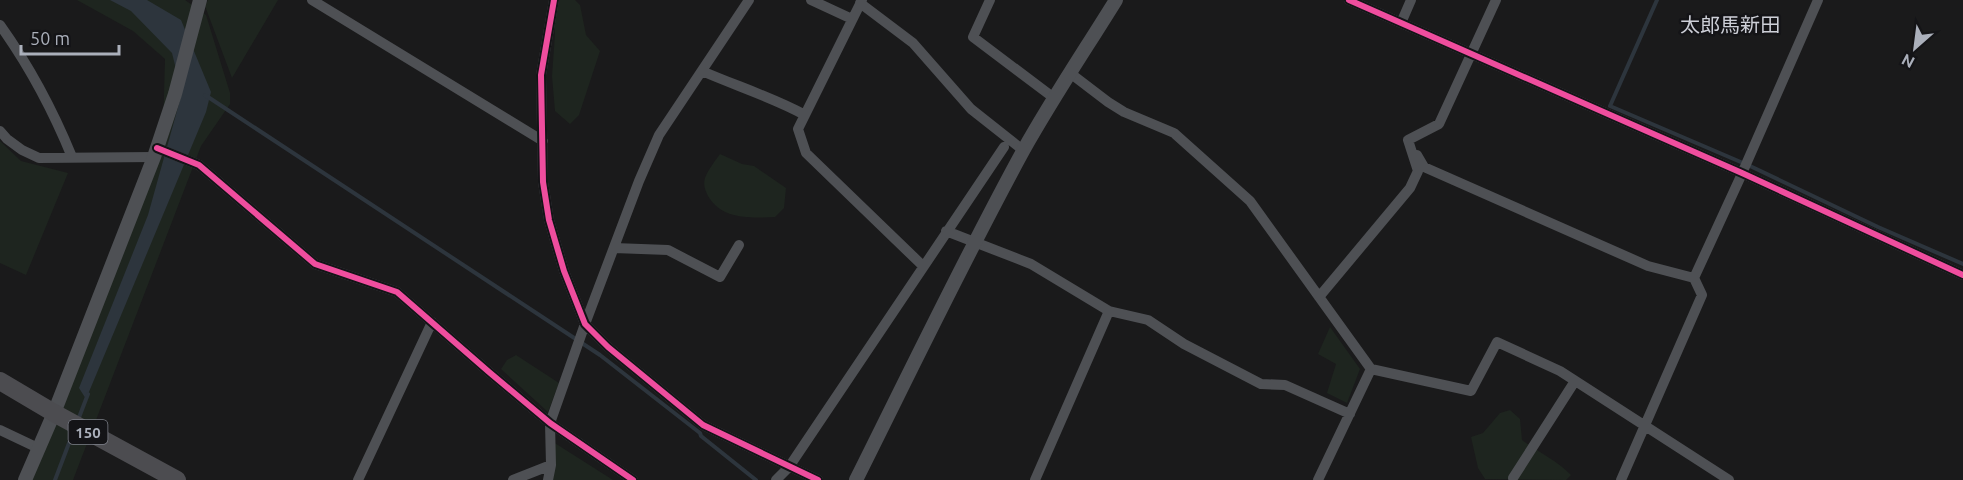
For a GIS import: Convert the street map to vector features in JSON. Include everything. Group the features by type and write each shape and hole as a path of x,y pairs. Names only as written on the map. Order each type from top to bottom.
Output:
{"highway":[{"name":"150","path":"0,381 177,480"}],"street":[{"path":"25,480 159,152 200,0"},
{"path":"312,0 543,141"},
{"path":"554,0 541,75 543,182 549,220 564,271 585,324 608,347 703,425 818,480"},
{"path":"548,480 551,465 550,423 585,324 659,135 749,0"},
{"path":"811,0 852,19"},
{"path":"990,0 973,37 1054,98"},
{"path":"856,480 975,242 1024,151 1054,98 1116,0"},
{"path":"1349,0 1742,173 1963,274"},
{"path":"1401,23 1411,0"},
{"path":"1408,140 1439,124 1496,0"},
{"path":"1621,480 1702,295 1694,278 1818,0"},
{"path":"923,266 807,153 798,129 861,2 913,43 970,109 1024,151"},
{"path":"0,25 24,59 53,111 72,157"},
{"path":"702,71 775,99 805,115"},
{"path":"1070,73 1124,112 1174,132 1250,201 1371,369 1471,391 1497,342 1560,371 1729,480"},
{"path":"0,131 22,150 39,158 159,152 199,165 315,264 397,292 550,423 633,480"},
{"path":"1319,297 1410,188 1418,171 1408,140"},
{"path":"1408,140 1424,167 1648,266 1694,278"},
{"path":"776,480 789,467 1004,147"},
{"path":"946,231 1031,264 1109,311 1148,320 1184,344 1261,384 1286,385 1350,414"},
{"path":"614,248 668,250 720,277 739,245"},
{"path":"1035,480 1109,311"},
{"path":"358,480 432,322"},
{"path":"1318,480 1371,369"},
{"path":"1513,478 1575,381"},
{"path":"0,430 38,448"},
{"path":"513,480 551,465"}],"shaded area":[{"path":"77,0 185,0 206,15 230,93 230,104 201,146 73,480 28,480 163,129 165,59 133,31"},
{"path":"110,0 147,0 181,20 211,92 206,112 86,399 79,388 148,215 182,93 172,53 131,11"},
{"path":"208,0 278,0 232,78 205,6"},
{"path":"558,0 575,0 580,5 586,35 600,51 579,115 570,124 555,111 552,76 555,34 553,10"},
{"path":"0,141 21,161 68,173 26,275 0,263"},
{"path":"720,154 742,164 754,166 786,188 784,208 775,217 738,216 721,210 708,196 704,185 708,172"},
{"path":"1330,327 1360,369 1347,403 1327,393 1336,364 1318,354"},
{"path":"516,355 559,383 548,412 501,369 507,360"},
{"path":"1510,410 1520,419 1522,440 1566,470 1571,475 1566,480 1485,479 1478,468 1471,437 1483,433 1500,413"},
{"path":"550,440 613,480 546,480"}],"waterway":[{"path":"1657,0 1610,106 1750,166 1878,227 1963,264"},
{"path":"205,95 600,355 756,480"},
{"path":"78,420 88,394"},
{"path":"55,480 74,430"}],"cycle path":[{"path":"554,0 541,75 543,182 549,220 564,271 585,324 608,347 703,425 818,480"},
{"path":"1349,0 1742,173 1963,275"},
{"path":"157,148 199,165 315,264 397,292 550,423 633,480"}],"district":[{"name":"太郎馬新田","path":"1730,24"}]}
